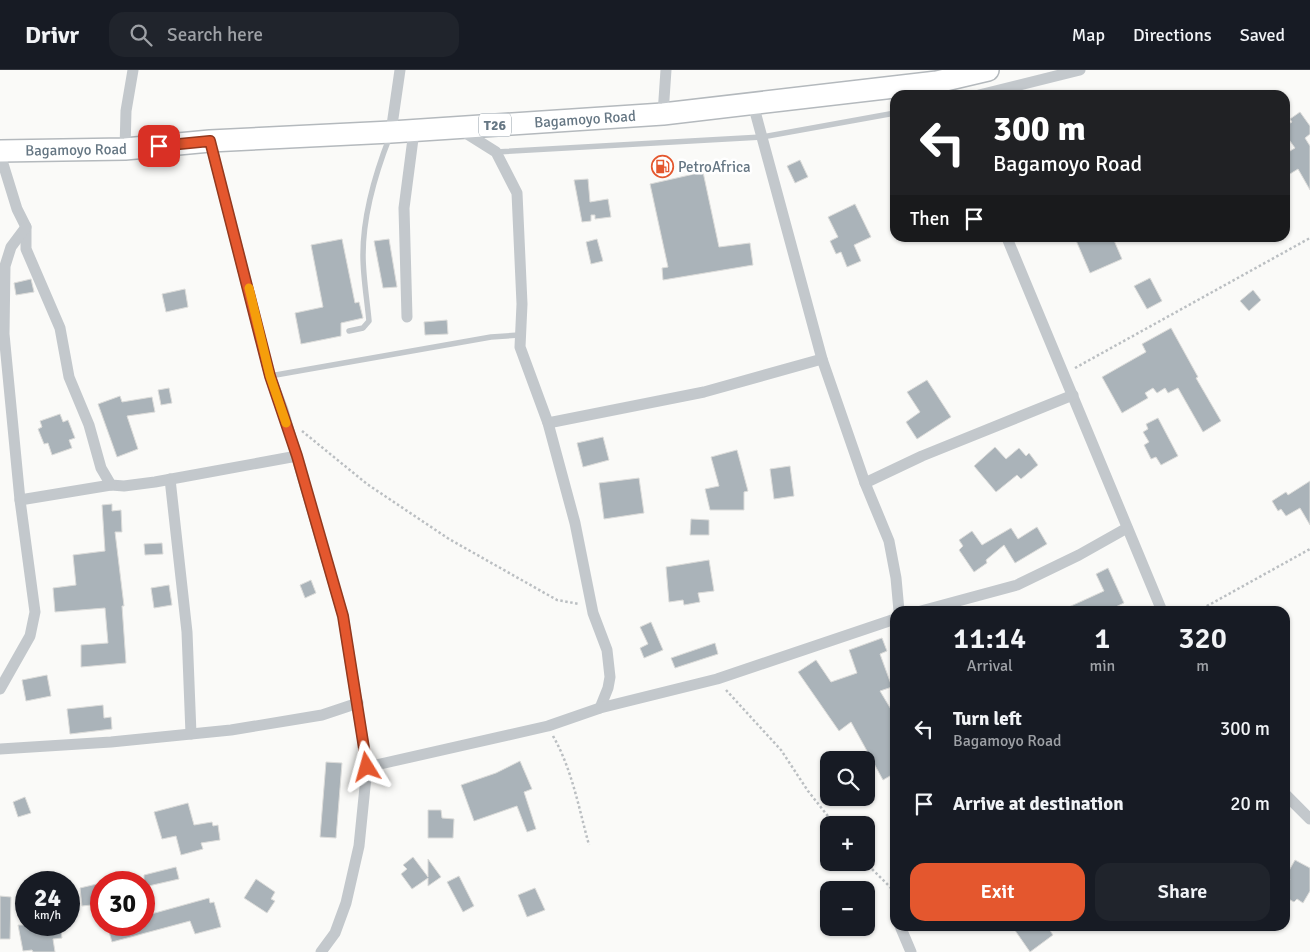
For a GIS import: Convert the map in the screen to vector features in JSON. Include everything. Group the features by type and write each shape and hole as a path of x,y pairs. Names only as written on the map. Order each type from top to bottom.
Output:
{"highway":[{"name":"Bagamoyo Road","path":"917,90 940,88 988,70"},
{"name":"Bagamoyo Road","path":"0,152 125,149 210,141 414,131 663,114 890,92"}],"street":[{"path":"125,149 126,111 133,70"},
{"path":"391,132 400,70"},
{"path":"663,114 666,70"},
{"path":"999,90 1080,70"},
{"path":"753,104 822,359 865,483 889,541 896,578 899,606"},
{"path":"457,128 496,152 517,193 522,304 519,335 523,360 548,423 575,523 593,613 610,664 608,688 600,708"},
{"path":"407,316 404,208 414,131"},
{"path":"210,141 270,376 297,456 343,616 367,767 359,846 346,903 335,933 321,952"},
{"path":"0,152 17,209 26,227 26,249 60,328 69,377 89,425 101,468 111,486"},
{"path":"0,689 30,636 35,612 20,500 4,334 5,266 11,247 26,227"},
{"path":"1009,242 1160,606"},
{"path":"548,423 704,392 822,359"},
{"path":"865,483 922,456 1073,395"},
{"path":"20,500 111,486 170,480 297,456"},
{"path":"170,480 187,632 190,734"},
{"path":"939,606 1017,585 1079,556 1127,528"},
{"path":"367,767 548,726 600,708 717,679 890,621"},
{"path":"0,749 111,742 283,723 322,715 358,703"},
{"path":"1290,799 1310,818"},
{"path":"902,931 911,952"}],"lane":[{"path":"496,152 762,137 890,114"},
{"path":"349,331 363,328 369,321 363,256 368,209 378,166 391,132"},
{"path":"270,376 491,337 519,335"}],"path":[{"path":"1065,374 1310,238"},
{"path":"286,422 312,438 367,484 449,539 557,600 571,601 593,613"},
{"path":"1207,606 1310,549"},
{"path":"717,679 781,750 808,791 828,816"},
{"path":"548,726 560,748 570,777 589,845"},
{"path":"874,871 890,887"}],"building":[{"path":"1300,112 1310,126 1310,134 1305,138 1310,146 1310,190 1298,169 1290,174 1290,151 1295,148 1290,141 1290,123 1292,122 1290,119"},
{"path":"800,160 808,177 795,183 787,166"},
{"path":"703,172 719,247 750,243 753,265 663,280 662,268 668,267 650,184"},
{"path":"588,179 590,202 608,199 611,217 595,219 595,215 591,215 591,221 582,222 574,180"},
{"path":"855,204 871,237 854,245 861,261 847,267 841,252 836,254 830,241 838,237 828,217"},
{"path":"342,239 355,303 359,302 363,318 341,323 341,336 301,344 295,313 323,307 311,245"},
{"path":"389,239 397,287 383,288 374,241"},
{"path":"597,239 603,261 591,264 586,242"},
{"path":"1077,242 1115,242 1122,259 1090,273"},
{"path":"1150,278 1162,301 1147,309 1134,286"},
{"path":"31,279 34,292 16,295 14,283"},
{"path":"185,289 188,307 166,312 162,294"},
{"path":"1253,290 1261,300 1249,311 1240,301"},
{"path":"447,320 448,334 425,335 424,322"},
{"path":"1171,328 1198,377 1196,378 1221,421 1203,432 1178,388 1168,393 1165,388 1157,393 1153,388 1145,393 1148,398 1122,413 1102,377 1146,352 1142,344"},
{"path":"927,380 951,417 917,439 906,422 920,412 907,392"},
{"path":"169,388 172,403 161,405 158,390"},
{"path":"120,396 122,402 152,397 155,412 127,416 138,449 117,457 98,404"},
{"path":"60,414 63,422 68,420 75,438 69,440 72,448 52,455 48,443 44,444 38,429 42,427 40,421"},
{"path":"1158,418 1178,456 1161,465 1156,457 1151,459 1144,445 1149,442 1143,432 1148,429 1146,424"},
{"path":"603,437 609,460 583,467 577,443"},
{"path":"995,447 1006,459 1019,448 1026,456 1029,453 1038,465 1021,479 1017,475 996,492 974,466"},
{"path":"737,450 748,491 744,492 744,510 710,510 705,489 719,486 711,457"},
{"path":"790,466 794,496 774,499 770,469"},
{"path":"639,478 644,513 604,519 599,483"},
{"path":"1310,481 1310,525 1300,508 1286,516 1281,509 1278,511 1272,501 1286,492 1288,495"},
{"path":"112,504 112,511 121,510 122,532 115,532 124,606 122,606 126,663 81,667 81,645 108,643 105,608 55,612 53,588 76,585 73,555 105,551 102,505"},
{"path":"691,519 709,520 709,535 690,535"},
{"path":"1037,527 1047,544 1015,563 1004,545 986,560 987,563 974,572 959,550 963,546 959,540 972,531 982,545 1011,528 1018,539"},
{"path":"162,543 163,554 145,555 144,544"},
{"path":"709,560 714,591 698,593 700,602 684,605 683,600 669,602 666,567"},
{"path":"1108,568 1124,603 1118,606 1071,606 1104,591 1096,574"},
{"path":"311,580 316,593 305,598 300,585"},
{"path":"169,585 172,605 154,608 151,588"},
{"path":"651,622 663,650 644,658 640,648 648,644 640,627"},
{"path":"882,638 887,651 880,654 890,682 890,688 880,691 890,708 890,776 883,780 875,766 875,751 867,751 851,722 839,731 798,672 816,660 831,682 857,673 849,650"},
{"path":"715,643 718,654 675,668 671,658"},
{"path":"47,675 51,696 26,701 22,680"},
{"path":"103,705 104,718 111,717 112,729 70,734 67,709"},
{"path":"520,761 532,789 524,792 536,829 527,832 517,806 474,821 461,785 496,773"},
{"path":"326,762 342,763 336,838 320,837"},
{"path":"25,797 31,813 18,817 13,802"},
{"path":"188,803 194,825 212,822 213,826 218,825 220,840 201,843 203,849 181,855 176,836 162,839 154,812"},
{"path":"428,810 441,810 442,818 454,819 453,838 428,838"},
{"path":"413,857 428,877 428,859 441,877 428,886 428,878 412,889 401,874 407,869 403,865"},
{"path":"1295,860 1310,868 1310,891 1303,903 1297,899 1294,902 1290,900 1290,869"},
{"path":"176,867 179,879 155,884 155,872"},
{"path":"459,876 474,906 463,912 447,882"},
{"path":"256,879 275,892 271,899 275,901 267,913 244,898"},
{"path":"90,886 90,905 82,906 80,888"},
{"path":"535,888 545,910 527,917 518,895"},
{"path":"0,896 11,897 10,939 0,939"},
{"path":"209,898 210,903 214,902 221,927 195,934 190,921 155,930 155,913"},
{"path":"1015,931 1050,931 1053,935 1030,952"},
{"path":"20,936 62,936 62,938 53,939 55,952 23,951"},
{"path":"110,936 134,936 112,942"}],"slow traffic":[{"path":"249,288 270,376 286,423"}],"place":[{"name":"PetroAfrica","path":"662,167"}],"route":[{"path":"159,146 210,141 252,299 270,376 297,456 343,616 367,767"}]}
